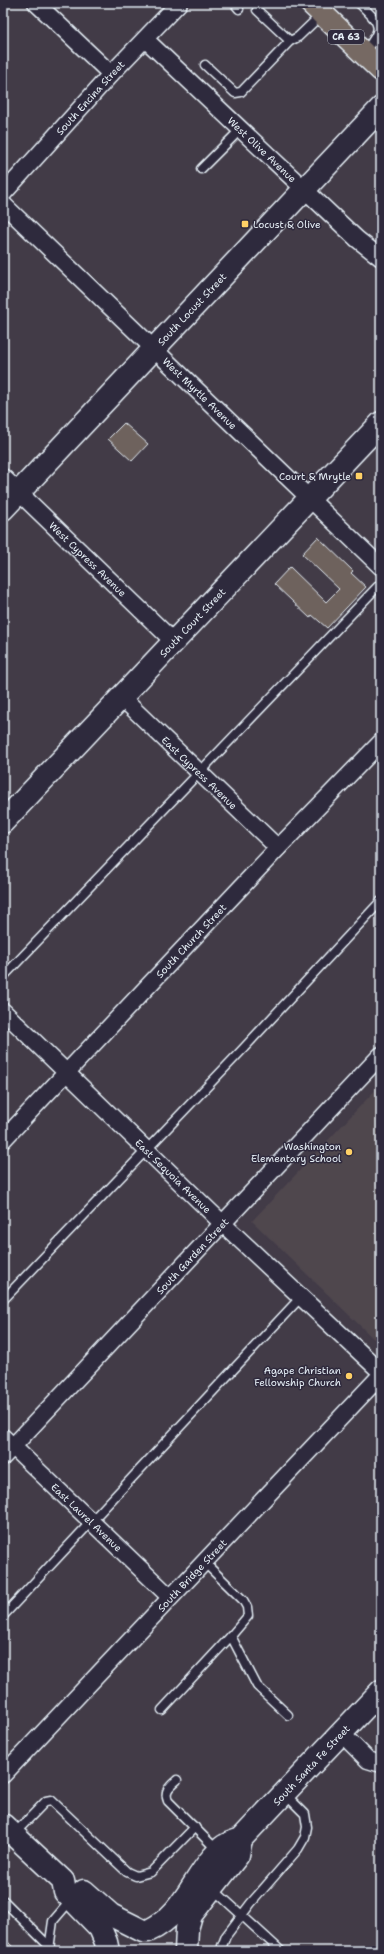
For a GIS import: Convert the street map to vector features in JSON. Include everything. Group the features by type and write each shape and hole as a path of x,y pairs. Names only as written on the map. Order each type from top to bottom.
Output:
{"main road":[{"name":"CA 63","path":"317,8 381,70"}],"street":[{"path":"36,3 111,74"},
{"name":"South Encina Street","path":"3,194 111,74 179,3"},
{"name":"West Olive Avenue","path":"146,39 240,130 357,239 381,258"},
{"name":"South Locust Street","path":"3,509 306,190 381,108"},
{"name":"West Myrtle Avenue","path":"3,204 381,567"},
{"name":"South Court Street","path":"3,822 381,423"},
{"name":"West Cypress Avenue","path":"3,477 173,642"},
{"name":"East Cypress Avenue","path":"121,698 278,848"},
{"name":"South Church Street","path":"3,1140 278,848 381,742"},
{"name":"East Sequoia Avenue","path":"3,1011 301,1297 379,1381"},
{"name":"South Garden Street","path":"6,1447 381,1055"},
{"name":"South Bridge Street","path":"3,1775 170,1597 379,1381"},
{"name":"East Laurel Avenue","path":"6,1447 91,1523 170,1597"},
{"name":"South Santa Fe Street","path":"114,1951 126,1938 146,1931 168,1919 186,1899 204,1868 218,1851 225,1845 241,1839 381,1691"},
{"path":"340,1733 368,1760 381,1764"},
{"path":"8,1830 67,1890 100,1928 108,1951"},
{"name":"South Santa Fe Street","path":"186,1951 189,1920 196,1907 238,1855 241,1839"},
{"path":"67,1890 74,1882 111,1915 146,1931 167,1935 175,1941 182,1951"}],"lane":[{"path":"359,3 376,19 379,28 377,36 364,54"},
{"path":"205,65 235,93 241,92 290,41 298,37 317,8"},
{"path":"257,10 290,41"},
{"path":"201,170 240,130"},
{"path":"3,977 381,583"},
{"path":"3,1300 381,901"},
{"path":"3,1616 301,1297"},
{"path":"162,1710 248,1616 247,1607 235,1590 204,1562"},
{"path":"231,1636 257,1686 288,1715"},
{"path":"177,1780 166,1790 168,1801 218,1851"},
{"path":"223,1951 222,1946 226,1936 251,1903 298,1849 305,1837 307,1827 305,1814 284,1793"},
{"path":"8,1830 46,1801 51,1800 127,1872 136,1876 152,1872 195,1827"},
{"path":"212,1888 281,1951"},
{"path":"49,1949 52,1921 67,1890"},
{"path":"3,1900 49,1949"}],"shaded area":[{"name":"Washington Elementary School","path":"381,1084 381,1344 380,1345 252,1221"}],"building":[{"path":"124,423 148,444 132,461 108,439"},
{"path":"318,537 353,571 351,573 366,587 327,628 312,615 310,618 274,584 290,567 326,602 339,589 302,554"},
{"path":"3,1937 17,1951 3,1951"}],"place":[{"name":"Locust & Olive","path":"245,224"},
{"name":"Court & Mrytle","path":"359,476"},
{"name":"Washington Elementary School","path":"349,1152"},
{"name":"Agape Christian Fellowship Church","path":"349,1376"}]}
